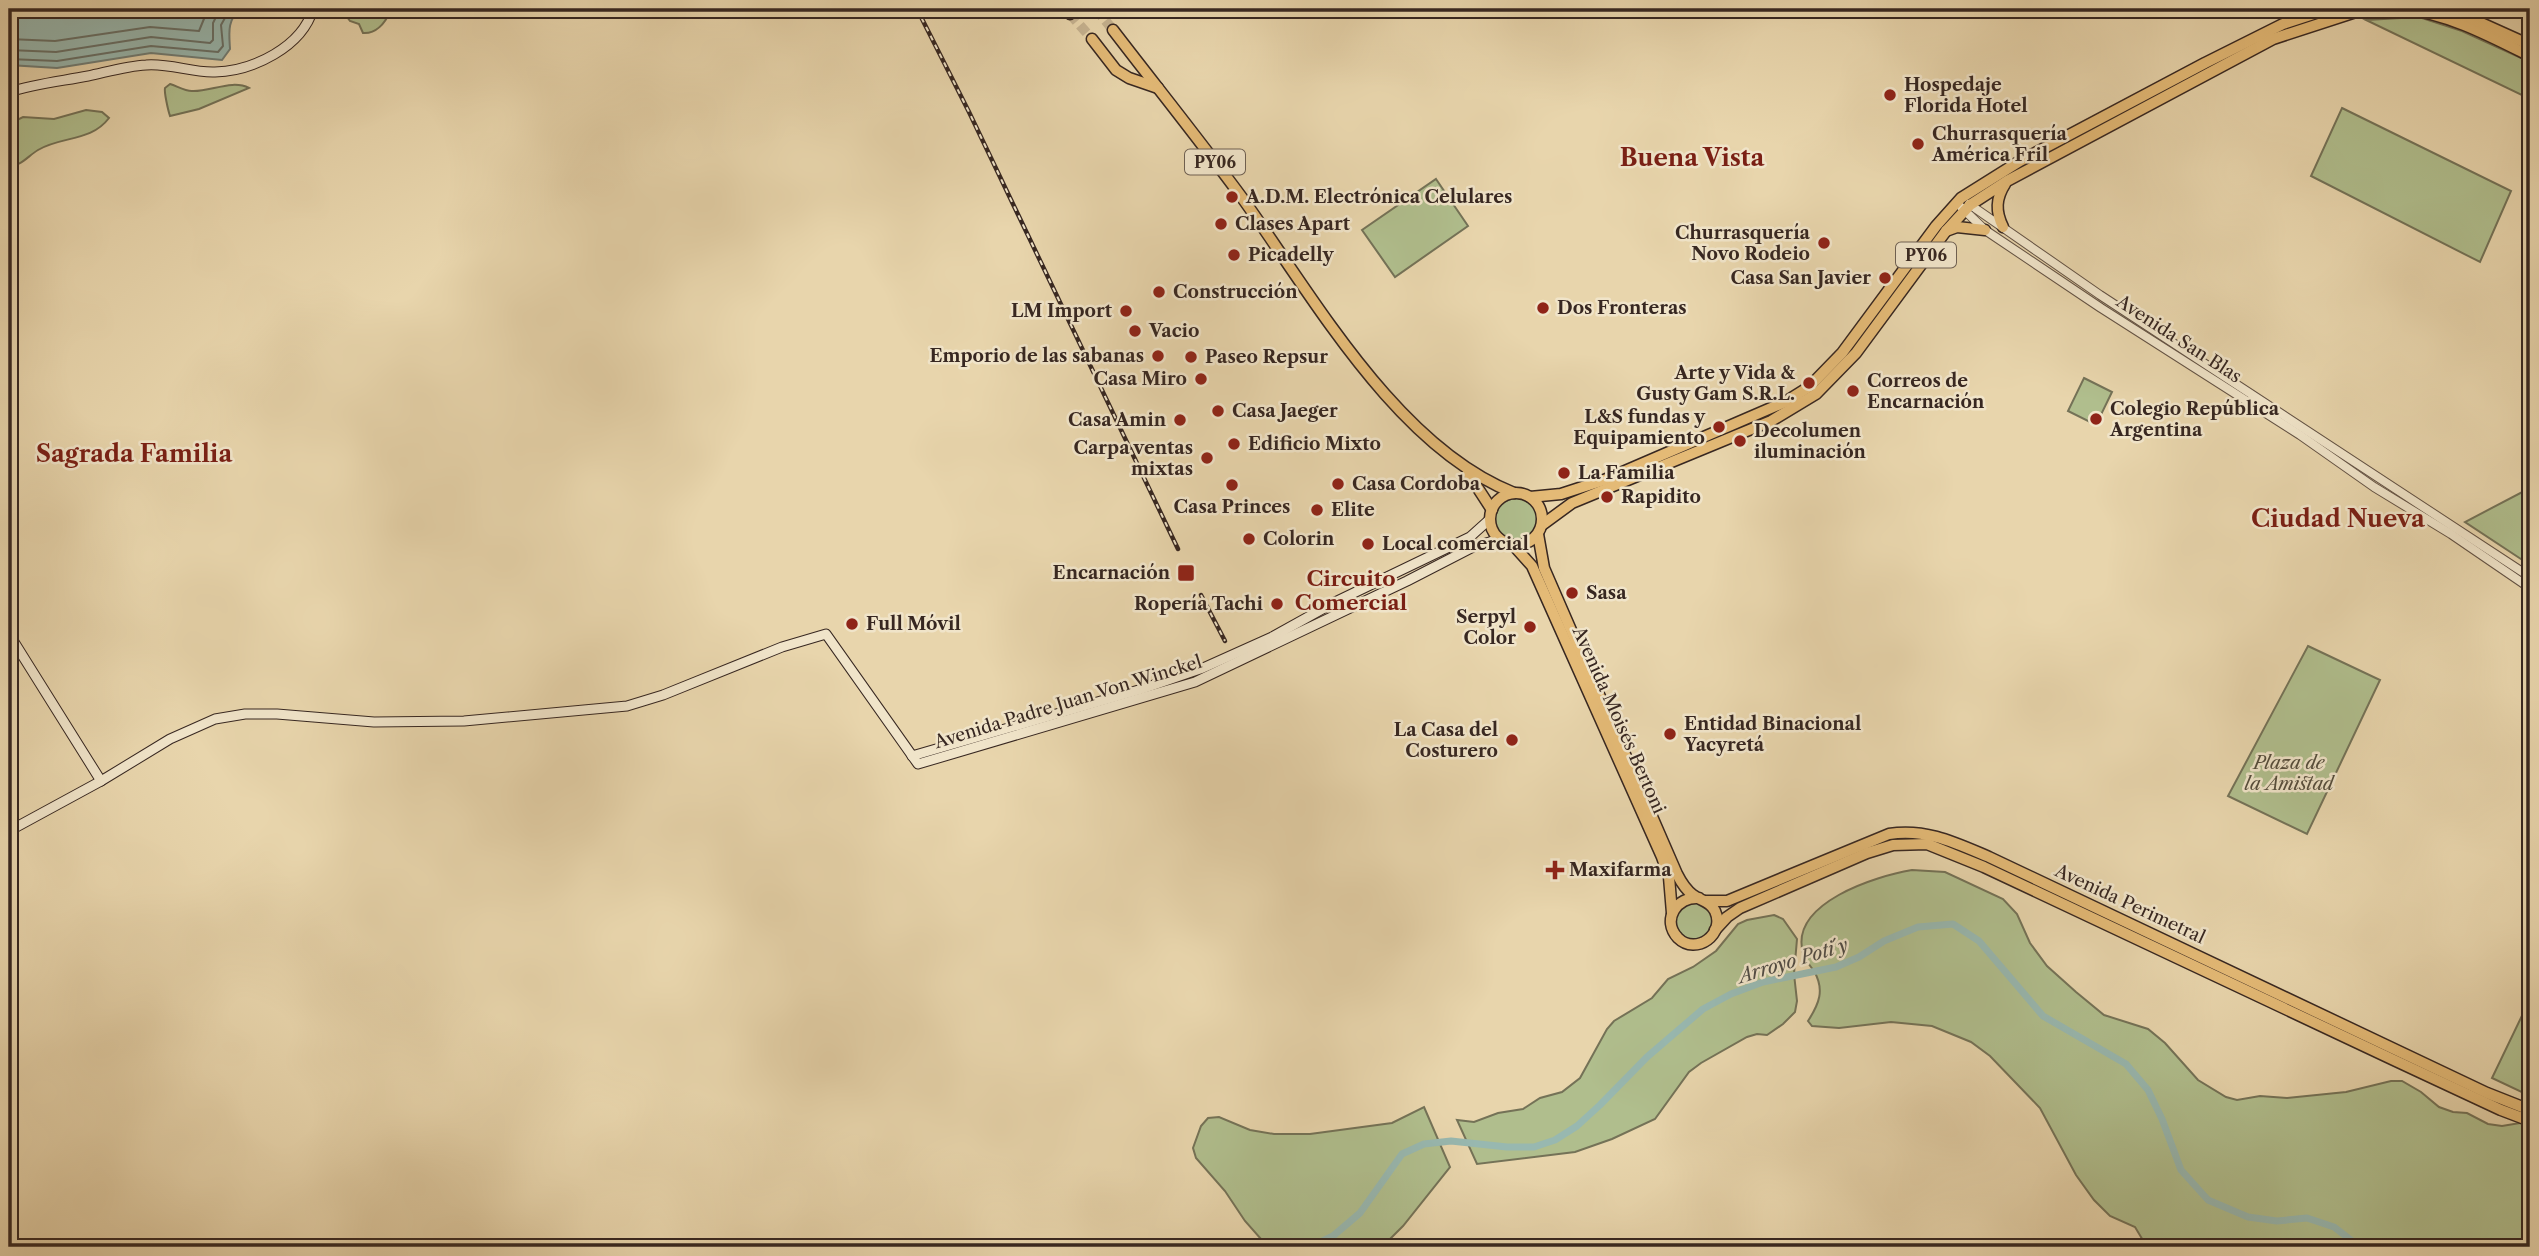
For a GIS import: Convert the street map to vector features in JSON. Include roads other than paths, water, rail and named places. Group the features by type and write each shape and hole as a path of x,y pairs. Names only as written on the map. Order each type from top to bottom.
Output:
{"main road":[{"path":"9,92 144,65 168,64 203,72 238,69 268,57 287,44 306,27 313,9"},
{"path":"2309,16 2319,9"},
{"name":"PY06","path":"1113,30 1244,202 1364,368 1422,433 1464,468 1514,493 1530,497 1560,494 1604,481 1770,410 1809,387 1863,327 1921,245 1963,204 2020,161 2283,24 2329,9"},
{"name":"PY06","path":"1514,546 1528,543 1572,503 1771,421 1816,394 1856,353 1963,204 2273,39 2306,26 2365,9"},
{"path":"2375,9 2386,9"},
{"path":"2404,9 2460,23 2530,56"},
{"path":"2450,9 2530,45"},
{"path":"1092,39 1116,70 1129,78 1158,88"},
{"path":"2003,227 1997,206 2000,192 2007,181"},
{"path":"1946,231 1957,228 1984,230"},
{"name":"PY06","path":"1464,468 1482,492 1491,515 1494,533 1502,541"},
{"path":"1491,515 1502,497 1514,493"},
{"path":"1530,497 1541,511 1540,530"},
{"name":"Avenida Padre Juan Von Winckel","path":"915,760 1203,668 1272,637 1476,533 1491,515"},
{"name":"Avenida Moisés Bertoni","path":"1514,546 1528,560 1537,576 1662,858 1671,888 1671,924 1675,936 1689,944 1702,943 1712,936 1715,930 1715,911 1689,891 1677,874 1544,568 1540,530"},
{"path":"1502,541 1514,546"},
{"name":"Avenida Padre Juan Von Winckel","path":"915,760 1188,684 1475,547 1502,541"},
{"path":"9,634 101,781"},
{"name":"Avenida Padre Juan Von Winckel","path":"9,831 101,781 170,739 215,719 236,715 301,715 374,722 464,721 627,706 663,695 782,646 826,634 915,760"},
{"name":"Avenida Perimetral","path":"1702,900 1727,901 1889,834 1901,832 1934,835 1989,857 2487,1093 2530,1110"},
{"name":"Avenida Perimetral","path":"1715,930 1740,908 1867,853 1905,844 1927,844 1984,867 2501,1110 2530,1121"},
{"path":"1671,915 1685,899 1702,900"}],"street":[{"name":"Avenida San Blas","path":"1963,204 2003,227 2100,295 2530,577"},
{"name":"Avenida San Blas","path":"1963,204 1984,230 2530,588"}],"water":[{"path":"9,9 241,9 231,22 230,49 222,60 151,53 57,68 9,65"}],"waterway":[{"name":"Arroyo Poti´y","path":"1310,1247 1333,1236 1360,1213 1402,1154 1424,1144 1451,1141 1534,1147 1555,1140 1577,1126 1647,1057 1703,1009 1731,994 1763,982 1836,967 1859,957 1884,941 1918,927 1953,924 1979,941 2043,1016 2126,1064 2148,1090 2181,1170 2208,1200 2248,1217 2277,1221 2307,1218 2334,1227 2360,1247"}],"tunnel":[{"path":"1096,9 1113,30"},
{"path":"1070,14 1092,39"}],"railway":[{"path":"917,9 1178,549"},
{"path":"1201,595 1225,641"}],"place":[{"name":"Hospedaje Florida Hotel","path":"1890,95"},
{"name":"Churrasquería América Fril","path":"1918,144"},
{"name":"A.D.M. Electrónica Celulares","path":"1232,197"},
{"name":"Clases Apart","path":"1221,224"},
{"name":"Churrasquería Novo Rodeio","path":"1824,243"},
{"name":"Picadelly","path":"1234,255"},
{"name":"Casa San Javier","path":"1885,278"},
{"name":"Construcción","path":"1159,292"},
{"name":"Dos Fronteras","path":"1543,308"},
{"name":"LM Import","path":"1126,311"},
{"name":"Vacio","path":"1135,331"},
{"name":"Emporio de las sabanas","path":"1158,356"},
{"name":"Paseo Repsur","path":"1191,357"},
{"name":"Casa Miro","path":"1201,379"},
{"name":"Arte y Vida & Gusty Gam S.R.L.","path":"1809,383"},
{"name":"Correos de Encarnación","path":"1853,391"},
{"name":"Casa Jaeger","path":"1218,411"},
{"name":"Colegio República Argentina","path":"2096,419"},
{"name":"Casa Amin","path":"1180,420"},
{"name":"L&S fundas y Equipamiento","path":"1719,427"},
{"name":"Decolumen iluminación","path":"1740,441"},
{"name":"Edificio Mixto","path":"1234,444"},
{"name":"Carpa ventas mixtas","path":"1207,458"},
{"name":"La Familia","path":"1564,473"},
{"name":"Casa Cordoba","path":"1338,484"},
{"name":"Casa Princes","path":"1232,485"},
{"name":"Rapidito","path":"1607,497"},
{"name":"Elite","path":"1317,510"},
{"name":"Colorin","path":"1249,539"},
{"name":"Local comercial","path":"1368,544"},
{"name":"Encarnación","path":"1186,573"},
{"name":"Sasa","path":"1572,593"},
{"name":"Ropería Tachi","path":"1277,604"},
{"name":"Full Móvil","path":"852,624"},
{"name":"Serpyl Color","path":"1530,627"},
{"name":"Entidad Binacional Yacyretá","path":"1670,734"},
{"name":"La Casa del Costurero","path":"1512,740"},
{"name":"Maxifarma","path":"1555,870"}],"district":[{"name":"Buena Vista","path":"1692,158"},
{"name":"Sagrada Familia","path":"134,454"},
{"name":"Ciudad Nueva","path":"2338,519"},
{"name":"Circuito Comercial","path":"1351,591"}],"park label":[{"name":"Plaza de la Amistad","path":"2289,773"}]}
